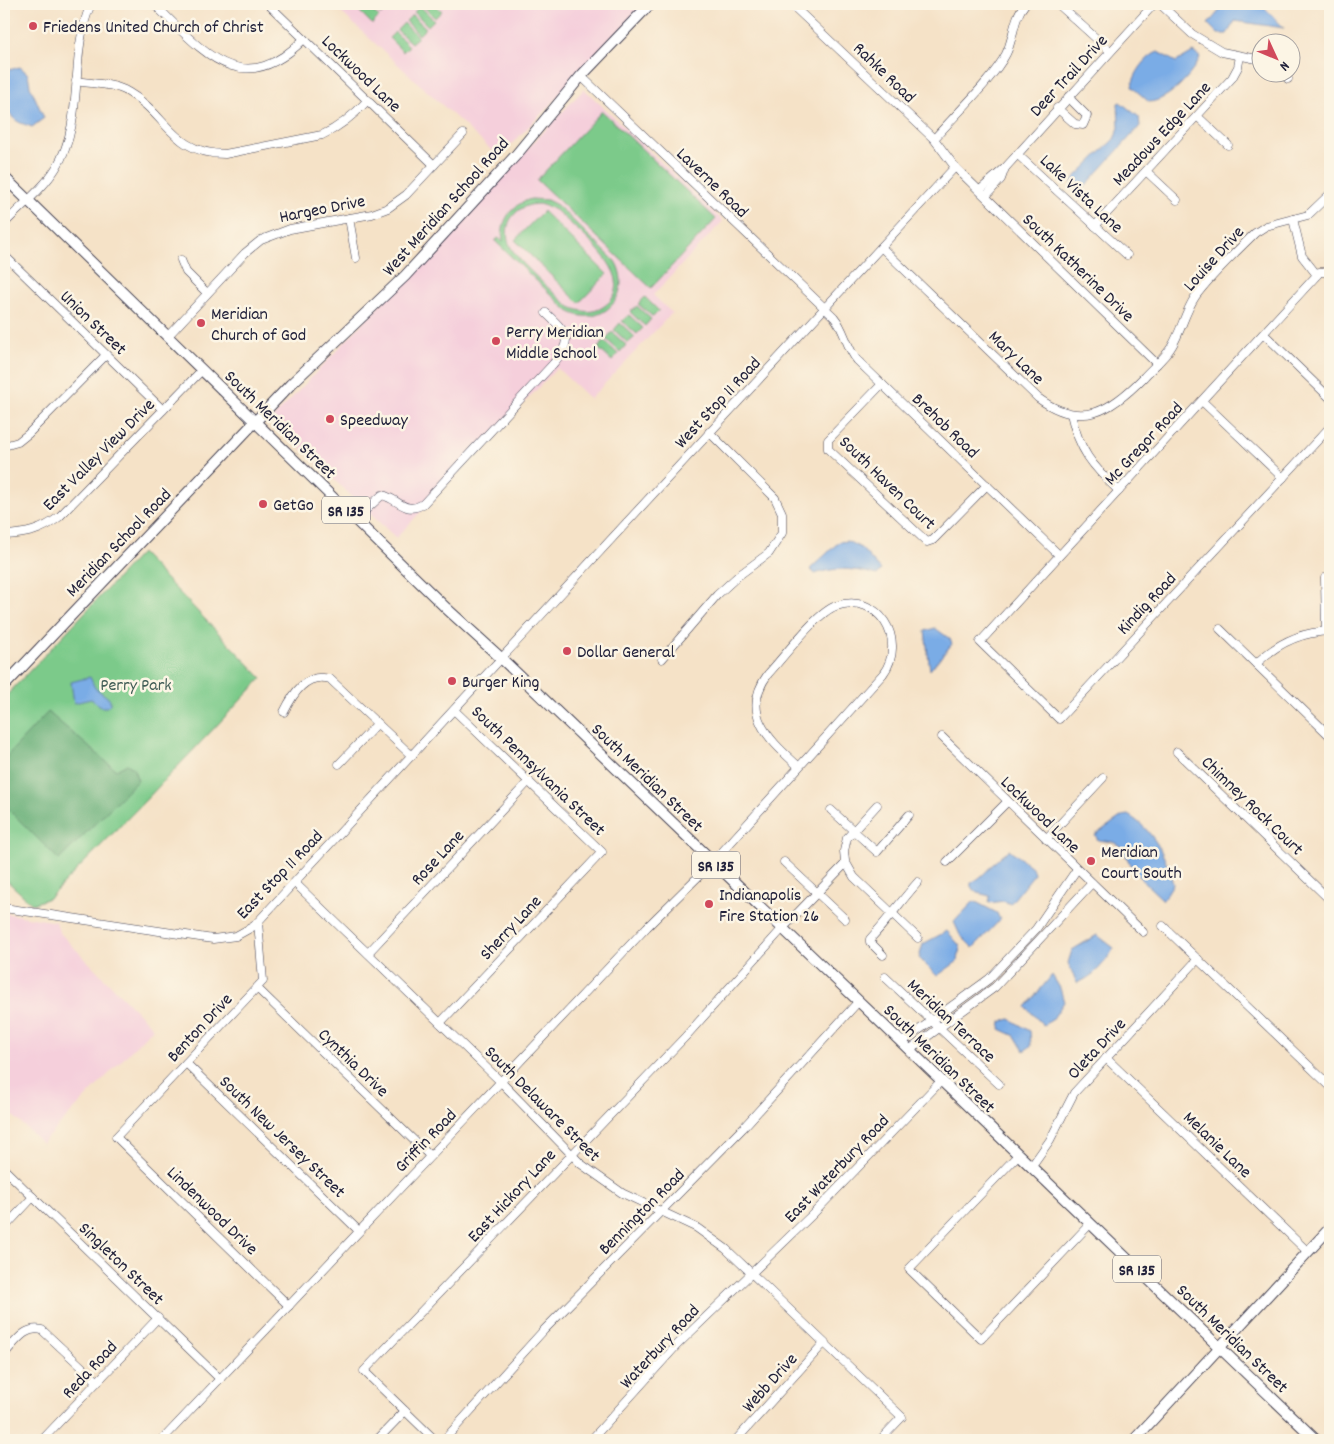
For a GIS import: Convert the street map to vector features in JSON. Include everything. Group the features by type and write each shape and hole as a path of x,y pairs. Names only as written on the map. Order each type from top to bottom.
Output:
{"main road":[{"name":"West Meridian School Road","path":"256,422 304,371 405,276 507,164 582,76 650,4"},
{"name":"South Meridian Street","path":"4,177 458,619 502,659 1316,1440"},
{"name":"Meridian School Road","path":"4,686 256,422"},
{"path":"1134,1440 1330,1228"}],"street":[{"path":"4,224 56,168 66,147 82,29 91,4"},
{"path":"154,4 206,55 224,64 247,68 274,62 292,52 304,39"},
{"name":"Lockwood Lane","path":"268,4 434,165"},
{"name":"Rahke Road","path":"791,4 934,139 955,167"},
{"path":"934,139 998,67 1007,53 1018,16 1025,4"},
{"path":"1058,4 1110,51"},
{"name":"Deer Trail Drive","path":"983,193 1057,108 1154,4"},
{"path":"1160,4 1192,34 1222,52 1252,58"},
{"name":"Meadows Edge Lane","path":"1095,226 1232,78 1238,67 1240,56"},
{"name":"Laverne Road","path":"582,76 825,308"},
{"path":"76,81 128,91 184,143 210,154 225,154 322,136 336,129 354,115 368,100"},
{"path":"1057,108 1075,124 1083,125 1087,116 1068,97"},
{"path":"1197,116 1228,145"},
{"name":"Hargeo Drive","path":"168,336 245,253 261,240 290,229 372,214 388,208 406,195 463,134"},
{"name":"Lake Vista Lane","path":"1017,154 1127,255"},
{"name":"West Stop 11 Road","path":"502,659 955,167"},
{"name":"South Katherine Drive","path":"955,167 1157,364"},
{"path":"1146,171 1177,200"},
{"name":"Louise Drive","path":"1071,414 1094,413 1110,407 1123,398 1173,345 1197,295 1251,237 1266,226 1308,215 1330,194"},
{"path":"349,218 356,258"},
{"path":"1293,219 1302,256 1316,275 1320,272 1330,272"},
{"name":"Mary Lane","path":"881,247 1038,398 1049,406 1071,414"},
{"name":"Union Street","path":"4,255 163,410"},
{"path":"181,260 186,272 208,294"},
{"name":"Mc Gregor Road","path":"980,642 1316,275"},
{"name":"Brehob Road","path":"825,308 840,324 852,354 1059,555"},
{"path":"356,519 382,495 409,509 415,509 423,504 564,352 567,337 564,330 546,313"},
{"path":"1264,334 1330,398"},
{"path":"4,446 15,443 28,434 106,355"},
{"name":"East Valley View Drive","path":"4,535 35,532 59,517 202,370"},
{"name":"South Haven Court","path":"882,384 828,440 827,444 828,449 862,482 927,542 934,540 987,485"},
{"path":"1202,401 1283,478"},
{"path":"1071,414 1076,435 1083,452 1099,472 1119,491"},
{"name":"Kindig Road","path":"980,642 1059,719 1330,427"},
{"path":"662,659 717,595 768,553 782,534 782,514 776,498 709,432"},
{"path":"1256,664 1278,645 1294,638 1328,632 1325,578"},
{"name":"Griffin Road","path":"162,1440 647,927 713,862 888,668 893,655 893,640 887,624 873,609 854,603 837,606 823,613 765,678 757,699 759,722 770,739 798,766"},
{"path":"1220,629 1330,736"},
{"name":"East Stop 11 Road","path":"4,908 213,939 236,936 258,922 502,659"},
{"path":"284,712 292,697 307,681 321,677 336,683 412,756"},
{"name":"South Pennsylvania Street","path":"454,710 602,852"},
{"path":"339,764 378,723"},
{"name":"Lockwood Lane","path":"942,738 1143,932"},
{"name":"Chimney Rock Court","path":"1177,752 1330,900"},
{"path":"1046,839 1103,778"},
{"name":"Rose Lane","path":"368,953 528,781"},
{"path":"947,862 1007,802"},
{"path":"877,805 853,831 844,846 845,864 854,877 918,938"},
{"path":"830,810 877,852 908,816"},
{"name":"Sherry Lane","path":"440,1023 602,852"},
{"path":"784,862 845,919"},
{"name":"East Hickory Lane","path":"405,1411 364,1371 569,1154 686,1036 782,929 845,864"},
{"path":"905,1047 931,1021 989,979 1036,929 1077,869"},
{"path":"883,955 870,941 918,882"},
{"name":"South Delaware Street","path":"295,883 501,1082 569,1154 611,1186 710,1236 752,1274 902,1417 880,1440"},
{"path":"905,1047 939,1028 994,987 1092,883"},
{"name":"Benton Drive","path":"116,1137 263,981 258,922"},
{"path":"1163,926 1330,1086"},
{"name":"Oleta Drive","path":"1031,1167 1050,1140 1070,1099 1198,959"},
{"name":"Meridian Terrace","path":"885,978 999,1084"},
{"name":"Cynthia Drive","path":"257,988 430,1156"},
{"name":"Bennington Road","path":"444,1440 544,1330 748,1122 858,1002"},
{"name":"Melanie Lane","path":"1106,1058 1308,1252"},
{"name":"South New Jersey Street","path":"186,1063 360,1231"},
{"name":"East Waterbury Road","path":"752,1274 941,1081"},
{"name":"Lindenwood Drive","path":"116,1137 289,1306"},
{"path":"1018,1155 909,1269 981,1339 1090,1224"},
{"name":"Singleton Street","path":"4,1169 220,1379"},
{"path":"4,1228 33,1197"},
{"name":"Waterbury Road","path":"591,1440 677,1345 752,1274"},
{"name":"Reda Road","path":"42,1440 158,1318"},
{"path":"4,1354 25,1332 35,1329 42,1330 98,1382"},
{"name":"Webb Drive","path":"736,1440 824,1343"},
{"path":"377,1440 405,1411 436,1440"}],"shaded area":[{"path":"332,4 649,4 499,157"},
{"name":"Perry Meridian Middle School","path":"584,89 723,221 653,295 672,313 590,399 557,368 396,538 271,420"},
{"path":"4,913 56,922 59,932 153,1028 42,1143 4,1107"}],"green space":[{"path":"365,4 379,17 372,24 358,10"},
{"path":"369,4 382,4 387,9 381,15"},
{"path":"421,4 434,4 442,11 435,18"},
{"path":"420,6 434,20 428,26 414,12"},
{"path":"412,15 426,28 419,35 406,21"},
{"path":"404,23 418,37 411,43 397,30"},
{"path":"395,32 409,46 403,52 389,38"},
{"path":"602,111 716,219 651,288 537,180"},
{"path":"531,199 547,200 557,205 615,261 620,273 621,285 618,296 611,306 603,312 592,316 580,316 568,311 495,241 498,238 503,241 503,227 508,215 524,202","holes":["539,204 558,212 592,243 604,256 612,270 616,283 614,296 603,307 595,311 587,312 570,307 529,269 510,246 507,235 508,227 510,220 515,214 524,207 531,205"]},
{"path":"543,211 607,274 579,303 515,240"},
{"path":"645,297 659,311 653,317 638,304"},
{"path":"637,306 651,319 645,326 630,312"},
{"path":"629,315 643,328 637,334 622,321"},
{"path":"620,323 635,337 628,343 614,330"},
{"path":"612,332 626,345 620,352 606,339"},
{"path":"604,341 618,354 612,361 598,348"},
{"name":"Perry Park","path":"141,553 262,678 49,898 32,904 4,878 4,698"},
{"path":"48,712 116,770 127,764 133,768 138,780 59,860 4,805 4,759"}],"water":[{"path":"1223,4 1261,4 1284,28 1235,21 1227,34 1218,34 1208,24"},
{"path":"1158,52 1176,62 1193,52 1200,57 1192,71 1179,86 1164,97 1149,102 1132,87 1141,66 1149,57"},
{"path":"20,67 28,74 30,86 44,118 32,127 20,123 12,116 8,111 4,97 6,76 9,70"},
{"path":"1120,102 1139,117 1140,126 1087,184 1078,190 1072,184 1073,179 1114,139 1119,128 1118,103"},
{"path":"847,541 861,548 881,570 877,575 846,569 815,574 810,569 839,542"},
{"path":"935,628 950,639 952,644 930,670 925,631"},
{"path":"90,677 95,688 110,699 110,704 107,707 102,707 91,699 74,703 71,682"},
{"path":"1128,815 1145,828 1163,854 1173,884 1163,900 1139,877 1122,847 1113,842 1098,840 1095,835 1122,816"},
{"path":"1010,850 1032,867 1034,874 1010,904 1004,901 989,903 990,896 978,893 971,887 971,883 1004,853"},
{"path":"974,901 997,913 1000,920 973,948 960,935 954,922"},
{"path":"947,931 960,946 958,961 937,976 919,958 923,944"},
{"path":"1097,935 1114,948 1098,969 1089,977 1077,983 1068,963 1072,950"},
{"path":"1052,975 1060,988 1064,1002 1052,1020 1043,1025 1026,1007"},
{"path":"1010,1019 1030,1031 1031,1046 1024,1051 1015,1036 1000,1029 1001,1022"}],"place":[{"name":"Friedens United Church of Christ","path":"33,26"},
{"name":"Meridian Church of God","path":"201,323"},
{"name":"Perry Meridian Middle School","path":"496,341"},
{"name":"Speedway","path":"330,419"},
{"name":"GetGo","path":"263,504"},
{"name":"Dollar General","path":"567,651"},
{"name":"Burger King","path":"452,681"},
{"name":"Meridian Court South","path":"1091,861"},
{"name":"Indianapolis Fire Station 26","path":"709,904"}]}
